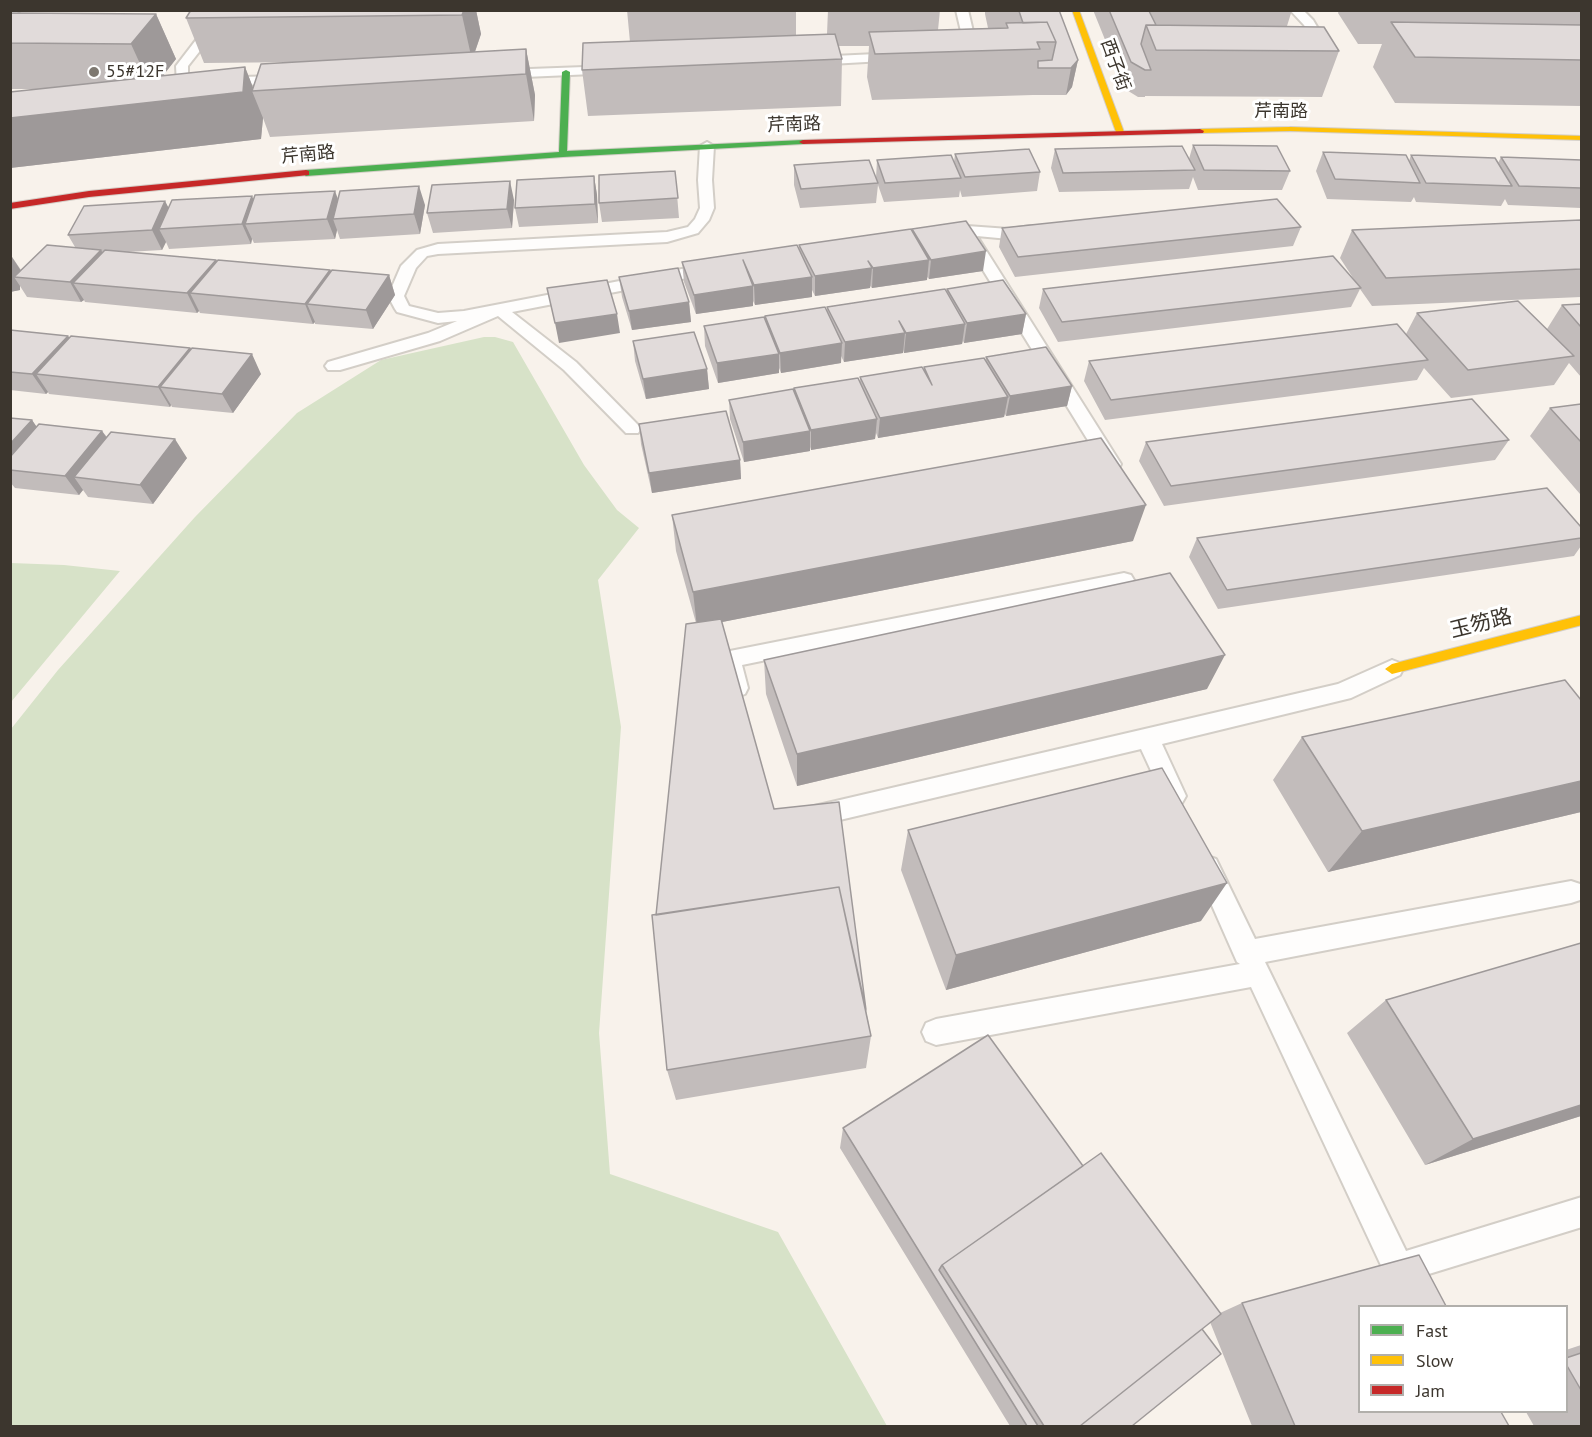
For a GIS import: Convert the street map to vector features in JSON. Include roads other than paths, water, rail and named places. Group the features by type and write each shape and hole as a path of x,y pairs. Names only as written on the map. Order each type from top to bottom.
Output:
{"main road":[{"name":"西子街","path":"1075,10 1120,132"},
{"path":"564,154 566,72"},
{"name":"芹南路","path":"10,206 90,194 232,179 564,154 707,146 1120,132 1290,129 1581,138"},
{"path":"1120,132 1378,146"},
{"name":"玉笏路","path":"1392,669 1581,620"}],"lane":[{"path":"10,15 15,10"},
{"path":"226,10 182,66 182,81 197,83 304,80"},
{"path":"949,55 966,49 969,40 962,10"},
{"path":"1296,10 1309,23 1326,52"},
{"path":"805,62 913,57"},
{"path":"494,74 626,70"},
{"path":"707,146 705,180 707,208 702,220 693,230 667,237 438,249 422,253 409,266 396,296 403,309 438,318 499,310 723,266"},
{"path":"920,236 967,231 1009,234 1043,230"},
{"path":"967,231 1123,482"},
{"path":"334,366 434,337 499,310"},
{"path":"499,310 526,329 570,366 632,429"},
{"path":"742,704 730,659 1124,580"},
{"path":"785,822 1343,692 1392,669"},
{"path":"1148,738 1251,963 1416,1305"},
{"path":"936,1032 1571,892"},
{"path":"1399,1268 1581,1212"}],"place":[{"name":"55#12F","path":"94,72"}]}
